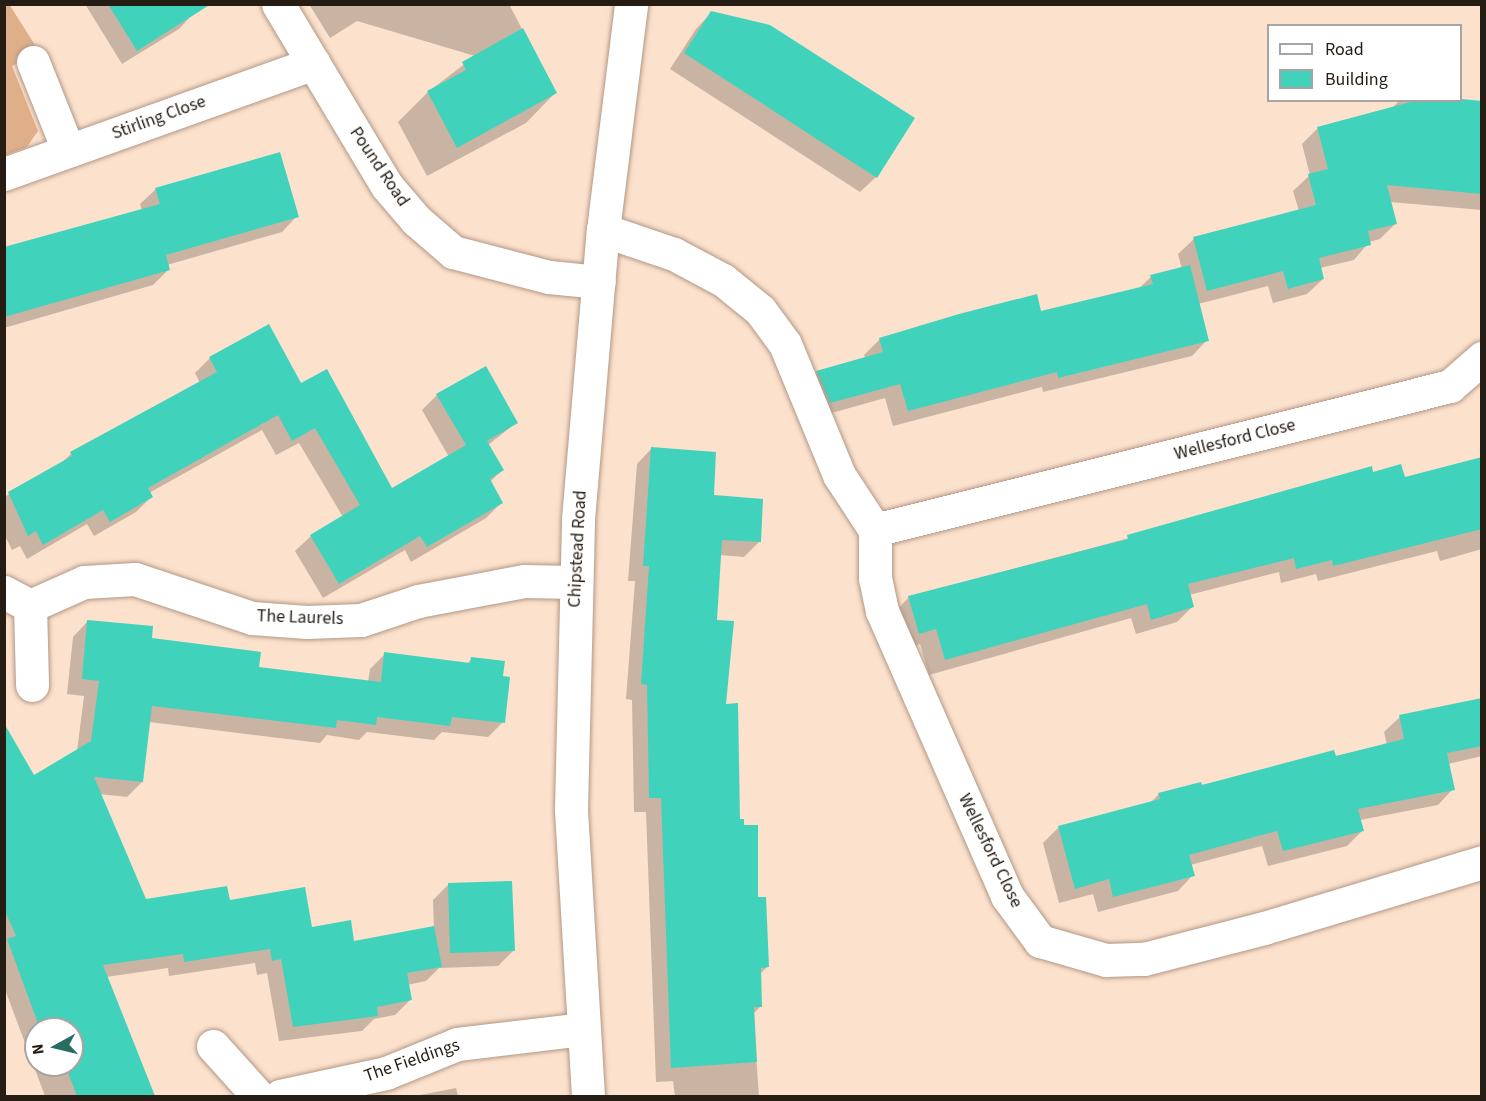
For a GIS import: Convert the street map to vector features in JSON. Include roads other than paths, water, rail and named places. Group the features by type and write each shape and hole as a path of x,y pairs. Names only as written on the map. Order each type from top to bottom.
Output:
{"street":[{"name":"Pound Road","path":"278,4 387,186 416,220 453,252 549,277 598,282"},
{"name":"Chipstead Road","path":"588,1096 582,1029 571,809 576,582 598,282 631,4"},
{"path":"33,62 68,150"},
{"name":"Stirling Close","path":"4,174 314,63"},
{"path":"603,230 700,265 760,310 785,344 839,475 875,530"},
{"name":"Wellesford Close","path":"1482,358 1450,386 875,530 875,578 882,611 1008,896 1040,941 1106,960 1144,959 1482,862"},
{"name":"The Laurels","path":"32,685 17,599 84,582 135,579 252,618 361,620 418,600 524,581 576,582"},
{"name":"The Fieldings","path":"280,1096 386,1073 457,1044 582,1029"},
{"path":"213,1046 258,1096"}]}
